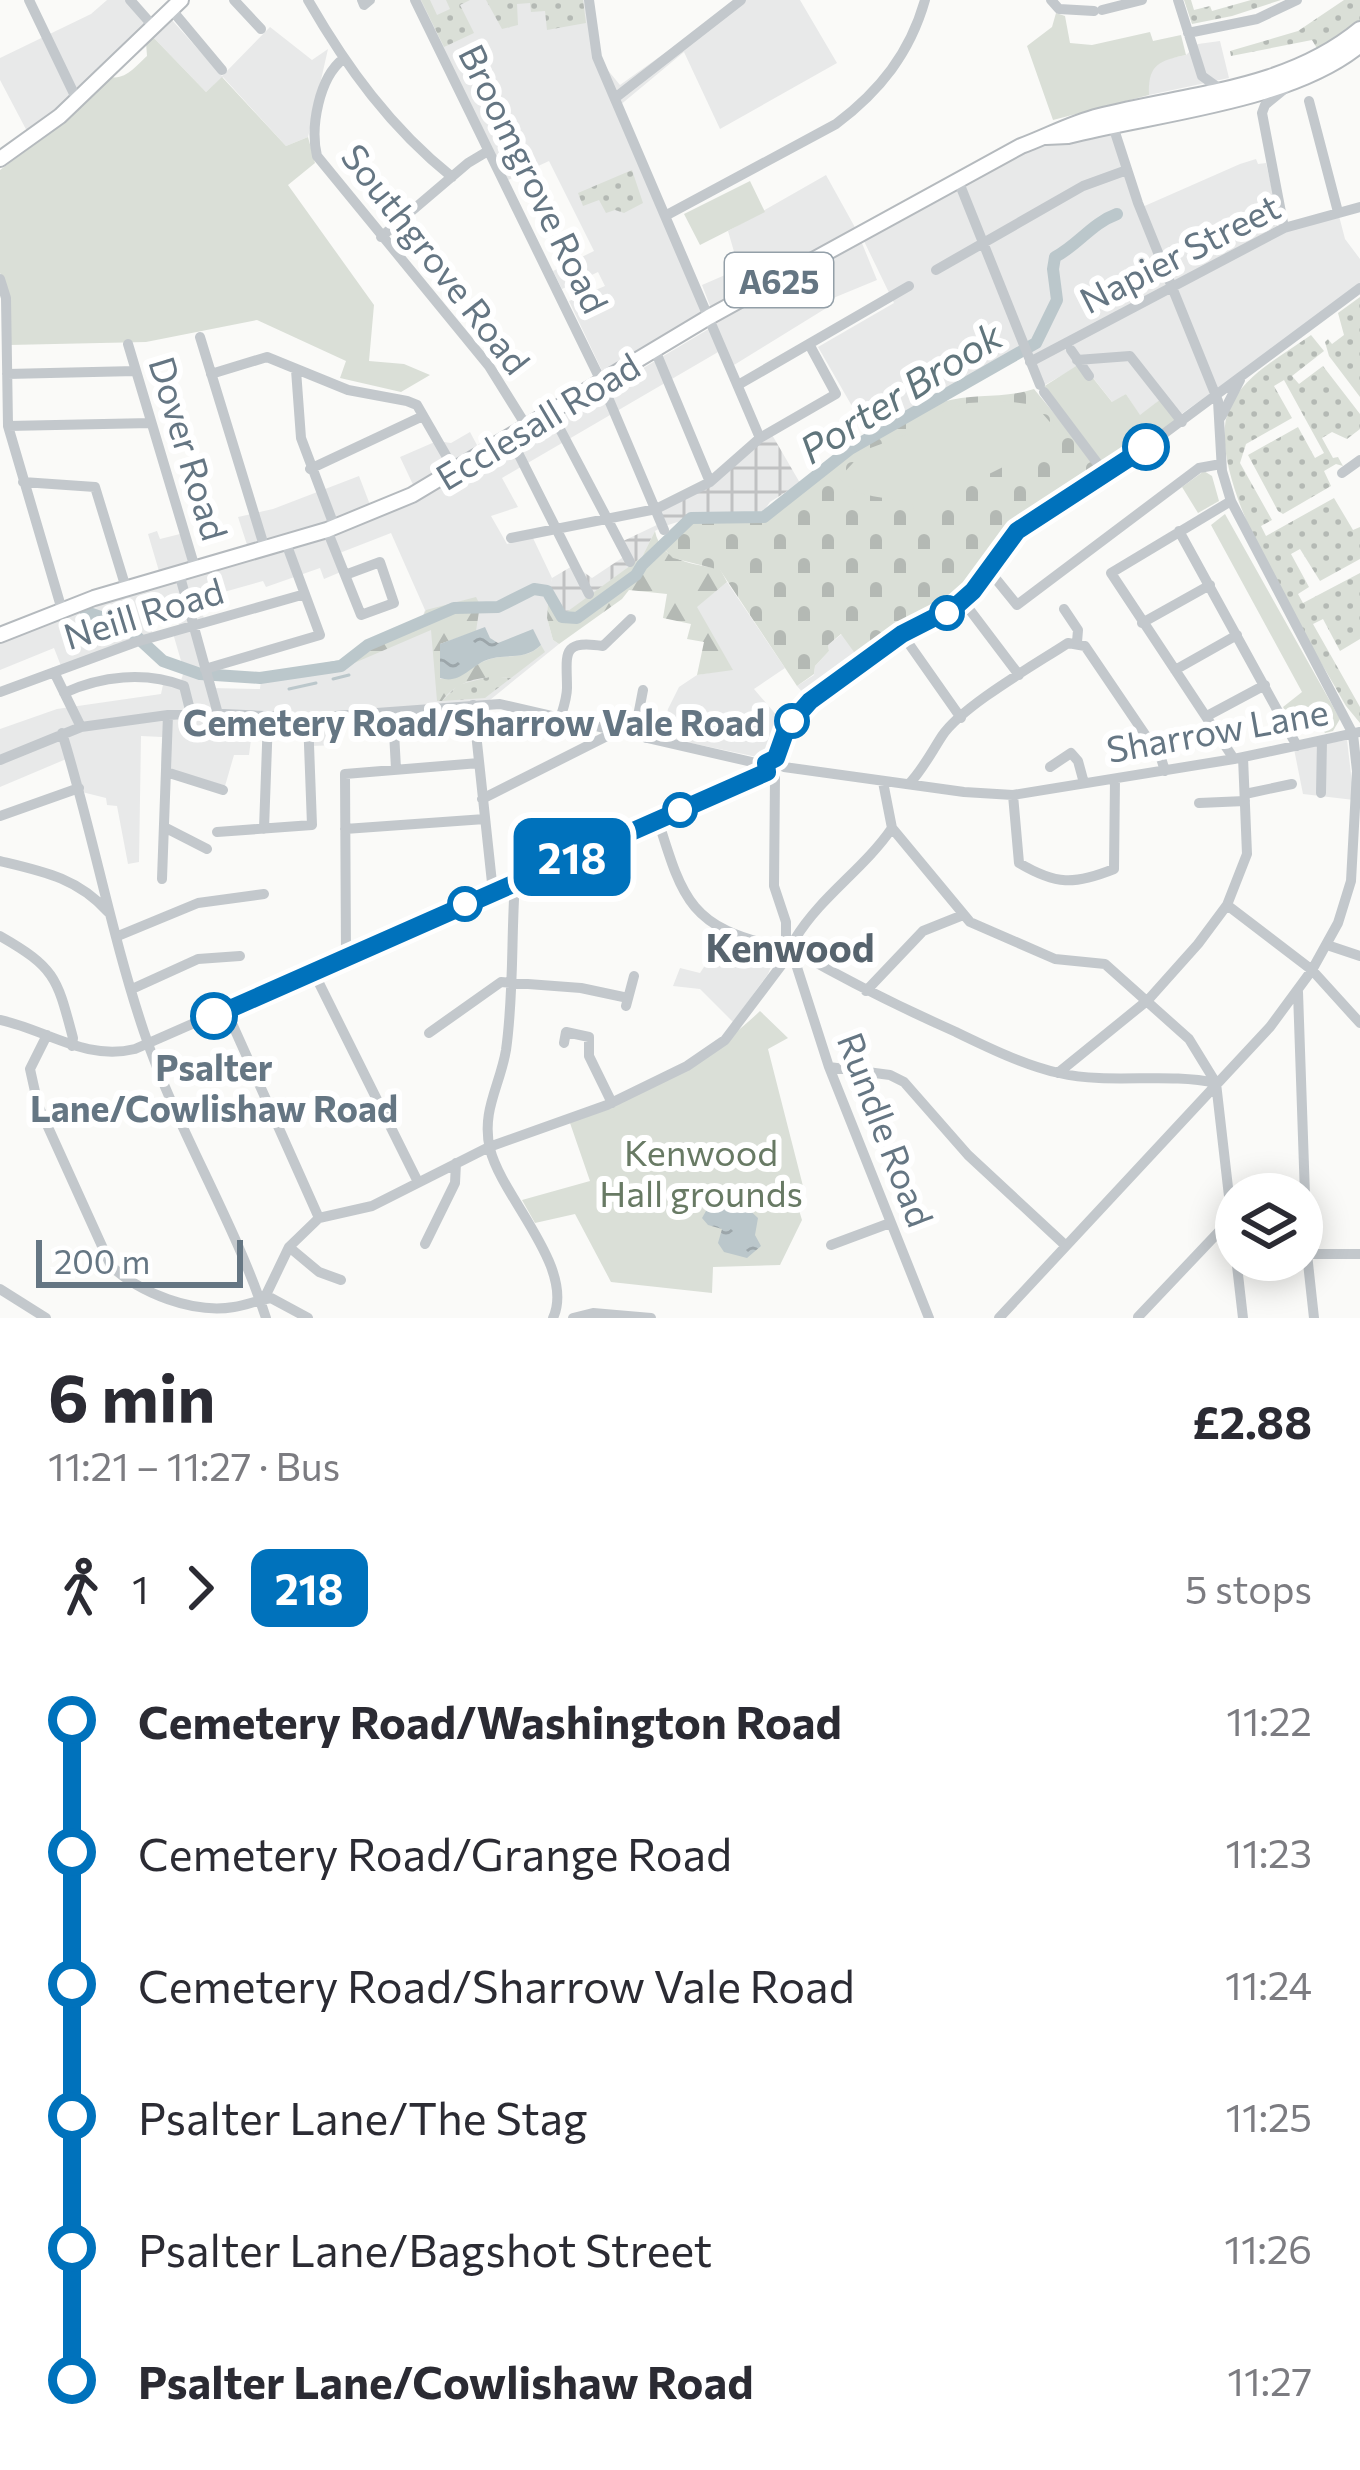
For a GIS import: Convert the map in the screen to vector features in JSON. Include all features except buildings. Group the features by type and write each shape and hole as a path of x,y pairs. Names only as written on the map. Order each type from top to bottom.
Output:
{"main road":[{"path":"0,159 77,100 176,5"},
{"name":"A625","path":"1298,78 1360,29"},
{"name":"A625","path":"1298,78 1360,45"},
{"name":"Ecclesall Road","path":"1113,118 1220,88 1298,78"},
{"name":"Ecclesall Road","path":"0,635 127,588 331,529 412,495 709,317 1065,125 1154,115 1298,78"}],"street":[{"path":"29,0 77,100"},
{"path":"130,0 153,26"},
{"path":"234,0 261,28"},
{"path":"308,0 343,59 411,142 452,178"},
{"name":"Broomgrove Road","path":"415,0 601,381 664,530"},
{"path":"589,0 597,57 760,439"},
{"path":"615,98 741,0"},
{"path":"665,216 856,109 901,58 925,0"},
{"path":"1051,0 1059,9 1098,10 1142,0"},
{"path":"1178,0 1202,76 1196,94"},
{"path":"1188,33 1256,19 1297,0"},
{"path":"176,5 222,70"},
{"name":"Southgrove Road","path":"343,59 334,66 323,96 314,142 323,168 489,366 527,427"},
{"path":"1202,76 1220,88"},
{"path":"1284,228 1262,113 1265,105 1298,78"},
{"path":"1309,101 1338,212"},
{"name":"Ecclesall Road","path":"1121,151 1127,130 1154,115"},
{"path":"999,1318 1270,1027 1327,945 1352,876 1356,733 1231,502 1221,464 1216,396 1139,206 1113,118"},
{"path":"381,237 488,151"},
{"path":"936,271 1082,186 1127,170"},
{"path":"958,181 1042,388 1107,476"},
{"name":"Napier Street","path":"1026,354 1284,228 1360,207"},
{"path":"0,280 6,298 8,425 62,610"},
{"path":"738,385 909,286"},
{"path":"1216,1083 1104,1080 1058,1073 992,1049 793,957 774,886 773,768 787,727 800,711 902,634 962,601 1017,531 1107,476 1360,288"},
{"path":"200,337 265,549"},
{"name":"Dover Road","path":"128,344 195,568"},
{"path":"511,538 656,509 710,482 760,439 836,393 809,344"},
{"path":"655,350 710,482"},
{"path":"1089,376 1074,355 1130,356 1182,422"},
{"path":"211,374 264,358 348,390 407,401 417,405 455,471"},
{"path":"296,370 301,438 345,575 361,615 394,603 378,561 345,575"},
{"path":"7,374 136,371"},
{"path":"1219,419 1241,377"},
{"path":"551,412 630,562"},
{"path":"310,469 423,416"},
{"path":"8,425 151,423"},
{"path":"510,437 589,594"},
{"path":"1342,473 1360,460"},
{"path":"987,568 1017,605 1198,468 1221,464"},
{"path":"23,482 95,487 127,588"},
{"path":"1058,1073 1148,1000 1198,944 1227,905 1246,862 1239,758 1111,572 1231,502"},
{"path":"1179,531 1297,746"},
{"path":"206,673 320,635 286,543"},
{"path":"179,573 218,714"},
{"path":"1142,622 1210,586"},
{"name":"Neill Road","path":"0,692 139,641 304,594"},
{"path":"962,601 1019,675"},
{"path":"1064,609 1078,630 1077,642"},
{"path":"560,719 567,689 567,655 572,647 581,643 603,646 631,619"},
{"path":"902,634 961,718"},
{"path":"1175,670 1237,635"},
{"path":"909,784 926,766 943,734 961,718 1019,675 1077,642 1085,646 1161,758 1165,771"},
{"path":"53,672 81,727"},
{"path":"64,693 84,684 147,675 184,686 190,714"},
{"path":"1207,716 1265,685"},
{"path":"643,690 638,716 651,718 646,738"},
{"name":"Sharrow Lane","path":"0,760 81,727 168,715 308,718 500,704 773,768 1013,796 1356,733"},
{"path":"473,706 493,892"},
{"path":"393,713 396,769"},
{"path":"162,879 168,715"},
{"path":"264,829 268,718"},
{"path":"218,832 313,825 308,718"},
{"path":"482,799 616,731"},
{"path":"62,733 108,912 149,1044 262,1299 266,1318"},
{"path":"1321,793 1322,740"},
{"name":"Sharrow Lane","path":"1050,767 1071,753 1084,783"},
{"path":"346,956 347,772 479,763"},
{"path":"0,1020 108,1054 149,1044 773,768"},
{"path":"166,772 223,790"},
{"path":"1013,796 1019,863 1046,879 1083,881 1114,869 1115,779"},
{"path":"883,782 892,828 963,915 977,926 1055,959 1105,964 1189,1039 1216,1083 1225,1173"},
{"path":"1199,802 1245,797 1292,784"},
{"path":"0,816 79,788"},
{"path":"345,829 485,819"},
{"path":"658,820 683,891 699,914 733,936 786,941"},
{"path":"164,827 207,849"},
{"path":"786,941 892,828"},
{"path":"0,862 76,883 108,912"},
{"path":"515,882 505,1054 486,1116 489,1147 506,1191 528,1220 556,1279 556,1317"},
{"path":"118,936 198,903 264,894"},
{"path":"1227,905 1312,970 1360,1022"},
{"path":"866,991 923,931 963,915"},
{"path":"0,936 42,963 56,979 72,1046"},
{"path":"786,941 793,957"},
{"path":"1327,945 1360,956"},
{"path":"132,989 198,959 240,956"},
{"path":"262,1299 289,1247 320,1218 372,1206 489,1147 612,1103 687,1066 725,1040 793,957"},
{"name":"Rundle Road","path":"793,957 829,1066 929,1318"},
{"path":"313,971 418,1182"},
{"path":"428,1033 501,982 581,988 627,1002 634,976"},
{"path":"1298,990 1302,1173"},
{"path":"226,1010 320,1218"},
{"path":"564,1043 566,1032 589,1037 589,1056 612,1103"},
{"path":"47,1035 30,1069 38,1105 111,1266 126,1280 159,1296 199,1306 232,1307 271,1298 308,1318"},
{"path":"829,1066 890,1075 904,1082 968,1155 1065,1245"},
{"path":"425,1244 454,1183 455,1163"},
{"path":"831,1245 890,1223"},
{"path":"1138,1317 1215,1236"},
{"path":"289,1247 319,1272 341,1280"},
{"path":"1323,1254 1360,1254"},
{"path":"1238,1281 1243,1318"},
{"path":"1308,1281 1314,1318"},
{"path":"0,1289 46,1318"},
{"path":"573,1318 593,1313 651,1318"}],"shaded area":[{"path":"107,0 132,0 153,20 81,94 29,135 0,80 0,58 91,14"},
{"path":"420,0 588,0 597,57 620,85 739,0 800,0 837,63 720,129 684,52 619,106 702,313 603,373 569,301 605,286 598,272 562,289 553,271 594,251 549,161 506,181"},
{"path":"171,19 222,76 270,27 312,60 328,49 308,137 286,146 223,77 206,92 152,36"},
{"path":"1220,41 1229,78 1149,95 1152,67 1186,55 1198,44"},
{"path":"1111,125 1140,208 1240,164 1256,159 1258,164 1266,163 1280,224 1172,286 1284,228 1338,212 1345,239 1360,259 1360,288 1177,417 1162,398 1140,416 1126,394 1113,403 1082,364 1043,386 1026,350 868,434 818,347 894,303 862,237 1021,146"},
{"path":"826,175 877,280 826,301 828,307 734,365 725,348 502,478 518,507 491,516 507,544 532,536 552,578 547,618 553,640 559,644 485,704 340,718 340,745 310,746 310,734 291,735 289,730 252,732 249,755 234,755 225,786 161,766 162,737 141,736 139,862 128,864 117,806 82,792 71,757 0,787 0,729 57,709 161,694 164,680 180,684 184,671 172,630 180,627 174,612 148,614 153,637 61,666 54,648 0,670 0,635 161,578 148,534 157,531 160,539 184,533 195,568 249,551 238,517 273,509 359,476 372,510 416,491 400,457 437,441 451,443 470,432 486,462 717,324 702,285 732,272 727,260 735,255 728,231","holes":["391,533 425,610 423,616 364,644 345,659 257,676 260,689 211,688 194,626 205,623 199,599 263,581 266,587 320,568 324,579 343,571 337,554"]},
{"path":"771,433 800,483 770,502 762,513 696,516 662,527 655,531 642,557 564,615 549,591 552,578 574,565 592,578 625,556 619,543 661,523 656,509 710,482"},
{"path":"727,582 785,668 754,689 784,724 762,758 662,737 679,687 697,675 732,669 696,607"},
{"path":"842,634 863,664 810,701 797,686 814,675 828,645"},
{"path":"1347,740 1354,800 1303,794 1294,749"},
{"path":"721,941 775,957 733,1022 700,989 673,986 680,968 700,973"}],"green space":[{"path":"421,0 430,0 437,15 450,9 446,0 470,0 460,5 474,33 444,47"},
{"path":"486,0 583,0 586,23 547,30 545,11 531,12 530,3 517,4 518,25 502,29"},
{"path":"1184,0 1191,0 1194,10 1210,6 1212,11 1251,0 1281,0 1192,24"},
{"path":"1344,0 1360,0 1360,20 1318,50 1312,40 1231,56 1230,51 1298,31"},
{"path":"1056,13 1065,16 1070,43 1092,45 1150,32 1153,41 1181,35 1186,55 1157,66 1150,77 1149,95 1053,120 1027,46 1052,27"},
{"path":"152,36 206,92 222,77 286,146 308,137 315,163 288,185 374,305 369,361 404,364 430,375 401,392 340,378 346,361 257,320 146,342 9,345 8,291 0,273 0,170 65,122 111,77 135,67 147,56 146,42"},
{"path":"632,170 643,203 624,213 606,213 599,200 583,206 578,193"},
{"path":"750,181 765,212 700,245 684,214"},
{"path":"1360,297 1360,397 1329,356 1325,342 1328,339 1332,344 1344,335 1338,313"},
{"path":"1311,335 1324,351 1292,376 1299,384 1323,366 1360,414 1360,429 1347,439 1332,432 1322,438 1343,466 1336,464 1324,471 1331,486 1283,514 1278,511 1248,455 1298,427 1315,458 1324,453 1284,380 1274,386 1292,418 1246,444 1240,463 1272,520 1261,526 1266,536 1334,498 1353,530 1360,527 1360,559 1320,581 1300,549 1291,554 1309,587 1298,594 1303,603 1360,573 1360,639 1340,651 1323,619 1313,624 1360,707 1360,723 1264,559 1244,516 1225,439 1229,409 1244,386"},
{"path":"1081,363 1112,402 1126,394 1140,415 1162,398 1179,420 1108,472 1043,387"},
{"path":"1034,389 1104,474 1013,527 962,593 934,613 902,625 859,659 841,634 828,645 814,674 797,686 720,570 673,558 658,543 680,523 694,519 764,517 839,460 942,402"},
{"path":"968,403 1035,405 1063,437 915,511 912,504 864,494 839,478 865,450 908,434 936,413"},
{"path":"1204,471 1212,476 1219,501 1198,513 1182,487"},
{"path":"1225,514 1340,719 1333,731 1325,733 1314,714 1294,725 1283,707 1302,692 1211,525"},
{"path":"655,531 671,555 720,569 727,582 697,607 733,670 697,675 704,642 687,639 691,624 663,618 667,594 629,590 559,644 553,640 547,618 549,591 564,614 642,557"},
{"path":"476,597 480,605 476,631 440,644 440,679 541,645 545,652 511,678 473,680 437,701 431,630 338,670 260,681 257,676 345,659 426,610"},
{"path":"492,676 511,678 485,698 442,701 458,685"},
{"name":"Kenwood Hall grounds","path":"760,1011 788,1038 768,1049 804,1190 794,1194 802,1220 780,1265 713,1267 712,1293 611,1282 575,1214 535,1223 522,1200 590,1181 570,1123 671,1076 717,1047"}],"water":[{"path":"485,627 498,643 533,629 541,645 528,653 484,661 458,677 440,678 440,644"},
{"path":"742,1203 758,1218 755,1235 761,1246 747,1258 724,1252 718,1243 722,1229 702,1218 703,1205"}],"waterway":[{"name":"Porter Brook","path":"86,612 124,625 163,661 200,674 260,678 341,666 368,645 454,608 498,607 534,589 547,591 562,617 577,618 636,575 691,518 764,517 850,449 1036,343 1057,300 1055,257 1117,214"},
{"path":"333,679 349,675"},
{"path":"289,689 316,683"}],"bus line":[{"name":"218","path":"214,1016 767,772 766,763 776,758 787,727 810,701 902,634 955,607 973,591 1017,531 1146,447"}],"place":[{"name":"Cemetery Road/Sharrow Vale Road","path":"792,721"},
{"name":"Psalter Lane/Cowlishaw Road","path":"214,1016"}],"district":[{"name":"Kenwood","path":"790,946"}]}
